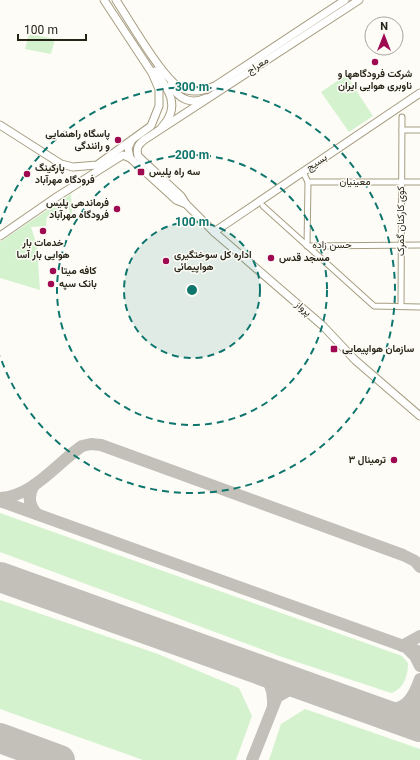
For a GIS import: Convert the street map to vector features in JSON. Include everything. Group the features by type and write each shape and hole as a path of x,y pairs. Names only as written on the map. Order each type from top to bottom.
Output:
{"main road":[{"path":"104,0 152,73 160,97 157,116 151,126 130,142 124,154"},
{"path":"116,0 167,77 180,88 190,91 217,89"},
{"name":"معراج","path":"156,132 345,0"},
{"name":"معراج","path":"217,89 359,0"},
{"path":"135,46 158,75 172,99 171,113 166,122 156,132"},
{"name":"بسیج","path":"214,232 420,93"},
{"path":"0,125 36,146 61,164 73,167 98,167"},
{"name":"پرواز","path":"156,132 139,144 136,150 138,156 181,196 186,204 214,232 323,326 355,360 420,416"},
{"path":"0,236 98,167 124,154 130,142"},
{"name":"پرواز","path":"124,154 168,193 186,204"}],"street":[{"name":"کوی کارکنان گمرک","path":"401,306 402,117"},
{"path":"402,130 420,130"},
{"path":"303,172 308,182"},
{"name":"معینیان","path":"308,182 420,182"},
{"name":"حسن زاده","path":"308,182 307,246 420,245"},
{"path":"263,206 374,306 420,306"}],"green space":[{"path":"29,34 55,39 51,54 25,49"},
{"path":"346,75 373,116 349,132 321,92"},
{"path":"71,194 72,213 70,215 69,207 59,205 57,209 59,214 51,214 47,217 46,226 31,227 37,246 40,290 0,278 0,242"},
{"path":"0,513 402,656 408,663 404,681 399,688 391,693 282,657 0,552"},
{"path":"0,600 158,654 239,688 252,716 236,760 143,760 0,709"},
{"path":"305,709 420,749 420,760 269,760 281,724"}],"taxiway":[{"path":"0,498 12,496 33,486 82,446 91,444 101,445 403,555 415,561 420,567"},
{"path":"34,485 30,500 32,507 37,514"},
{"path":"0,501 420,652"},
{"path":"402,646 420,636"},
{"path":"407,648 415,656 420,666"},
{"path":"259,670 269,681 273,694 273,705"},
{"path":"379,712 395,709 406,703 414,694 420,679"},
{"path":"252,760 277,697 294,687 305,686"},
{"path":"415,693 415,708 420,720"}],"runway":[{"path":"0,577 420,727"},
{"path":"0,738 60,760"}],"place":[{"name":"شرکت فرودگاهها و ناوبری هوایی ایران","path":"375,62"},
{"name":"پاسگاه راهنمایی و رانندگی","path":"118,140"},
{"name":"سه راه پلیس","path":"141,172"},
{"name":"پارکینگ فرودگاه مهرآباد","path":"27,174"},
{"name":"فرماندهی پلیس فرودگاه مهرآباد","path":"117,209"},
{"name":"خدمات بار هوایی بار آسا","path":"43,231"},
{"name":"مسجد قدس","path":"271,258"},
{"name":"اداره کل سوختگیری هواپیمائی","path":"166,261"},
{"name":"کافه میتا","path":"53,271"},
{"name":"بانک سپه","path":"51,284"},
{"name":"سازمان هواپیمایی","path":"334,349"},
{"name":"ترمینال ۳","path":"394,460"}]}
